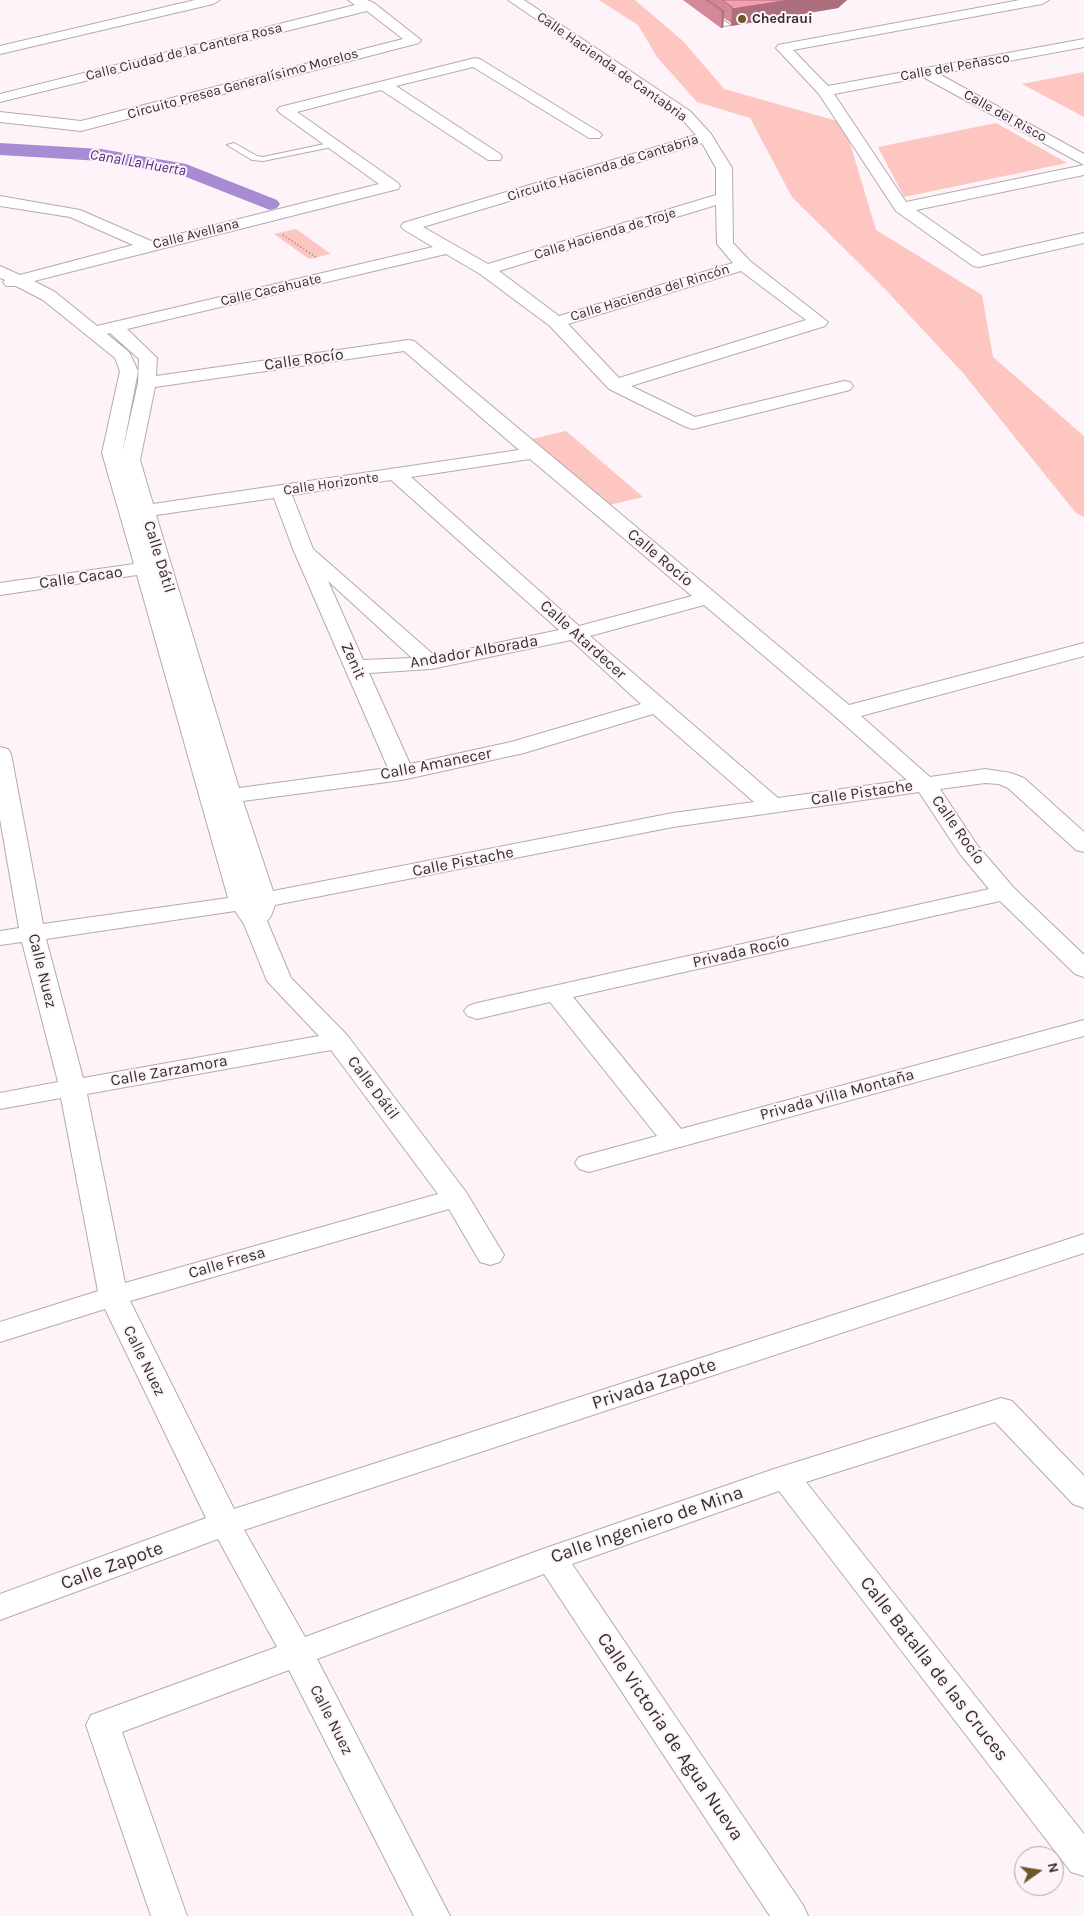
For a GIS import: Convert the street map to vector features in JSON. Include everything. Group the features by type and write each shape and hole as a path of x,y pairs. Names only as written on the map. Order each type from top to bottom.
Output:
{"street":[{"path":"0,50 213,0"},
{"name":"Circuito Presea Generalísimo Morelos","path":"0,117 81,126 414,40 369,6 355,0"},
{"name":"Calle Hacienda de Cantabria","path":"515,0 685,114 706,137"},
{"path":"1042,0 783,48 825,91 902,208 979,262 1084,238"},
{"name":"Calle Ciudad de la Cantera Rosa","path":"0,98 369,6"},
{"name":"Calle del Peñasco","path":"825,91 1084,43"},
{"path":"334,144 285,110 474,62 594,135"},
{"name":"Calle del Risco","path":"926,73 1084,160"},
{"path":"382,84 494,157"},
{"name":"Circuito Hacienda de Cantabria","path":"615,385 819,322 744,265 725,244 724,168 706,137 409,226 486,270 556,322 615,385 694,423 844,386"},
{"name":"Calle Avellana","path":"0,283 20,281 148,246 392,186 334,144"},
{"path":"902,208 1084,170"},
{"name":"Calle Hacienda de Troje","path":"486,270 724,198"},
{"path":"0,201 74,213 148,246"},
{"name":"Calle Cacahuate","path":"93,332 449,248"},
{"name":"Calle Dátil","path":"0,259 42,275 114,327 148,358 147,383 130,460 137,512"},
{"name":"Calle Hacienda del Rincón","path":"556,322 744,265"},
{"name":"Calle Dátil","path":"0,271 49,296 123,356 129,371 112,454 137,512 254,909 280,981 338,1041 456,1198 490,1255"},
{"name":"Calle Rocío","path":"147,383 408,345 534,453 845,712 926,785 968,849 1005,893 1074,947 1084,969"},
{"name":"Calle Horizonte","path":"137,512 534,453"},
{"name":"Calle Atardecer","path":"396,474 657,706 772,805"},
{"name":"Zenit","path":"280,491 303,549 402,773"},
{"name":"Zenit","path":"303,549 431,663"},
{"name":"Calle Cacao","path":"0,589 153,567"},
{"name":"Andador Alborada","path":"355,667 431,663 576,633 708,598"},
{"path":"845,712 1084,649"},
{"name":"Calle Amanecer","path":"220,797 402,773 516,748 657,706"},
{"name":"Calle Nuez","path":"0,754 32,933 73,1089 113,1296 225,1524 297,1653 432,1916"},
{"name":"Calle Pistache","path":"0,938 254,909 673,820 986,776 1003,778 1016,783 1084,845"},
{"name":"Privada Rocío","path":"477,1011 1005,893"},
{"path":"556,993 674,1138"},
{"name":"Privada Villa Montaña","path":"589,1163 674,1138 1084,1028"},
{"name":"Calle Zarzamora","path":"0,1101 338,1041"},
{"name":"Calle Fresa","path":"0,1332 113,1296 456,1198"},
{"name":"Privada Zapote","path":"225,1524 1084,1243"},
{"name":"Calle Ingeniero de Mina","path":"170,1916 103,1725 551,1559 785,1477 1001,1409 1084,1496"},
{"name":"Calle Batalla de las Cruces","path":"785,1477 1084,1861"},
{"name":"Calle Zapote","path":"0,1607 225,1524"},
{"name":"Calle Victoria de Agua Nueva","path":"551,1559 790,1916"}],"lane":[{"path":"690,0 726,25"},
{"path":"231,145 254,158 263,160 334,144"}],"path":[{"path":"259,218 340,274"}],"shaded area":[{"path":"599,0 635,0 684,42 724,89 844,123 876,230 982,295 993,357 1084,436 1084,517 1076,513 963,373 884,288 792,197 750,118 697,102 657,57 638,25"},
{"path":"1084,72 1084,117 1022,84"},
{"path":"996,123 1067,163 904,197 878,147"},
{"path":"296,229 331,254 309,259 274,234"},
{"path":"566,431 643,497 609,505 532,439"}],"building":[{"path":"706,0 708,0 724,11 722,11"},
{"path":"722,0 789,0 732,9"}],"waterway":[{"name":"Canal La Huerta","path":"0,149 101,155 186,170 270,204"}],"place":[{"name":"Chedraui","path":"742,19"}]}
